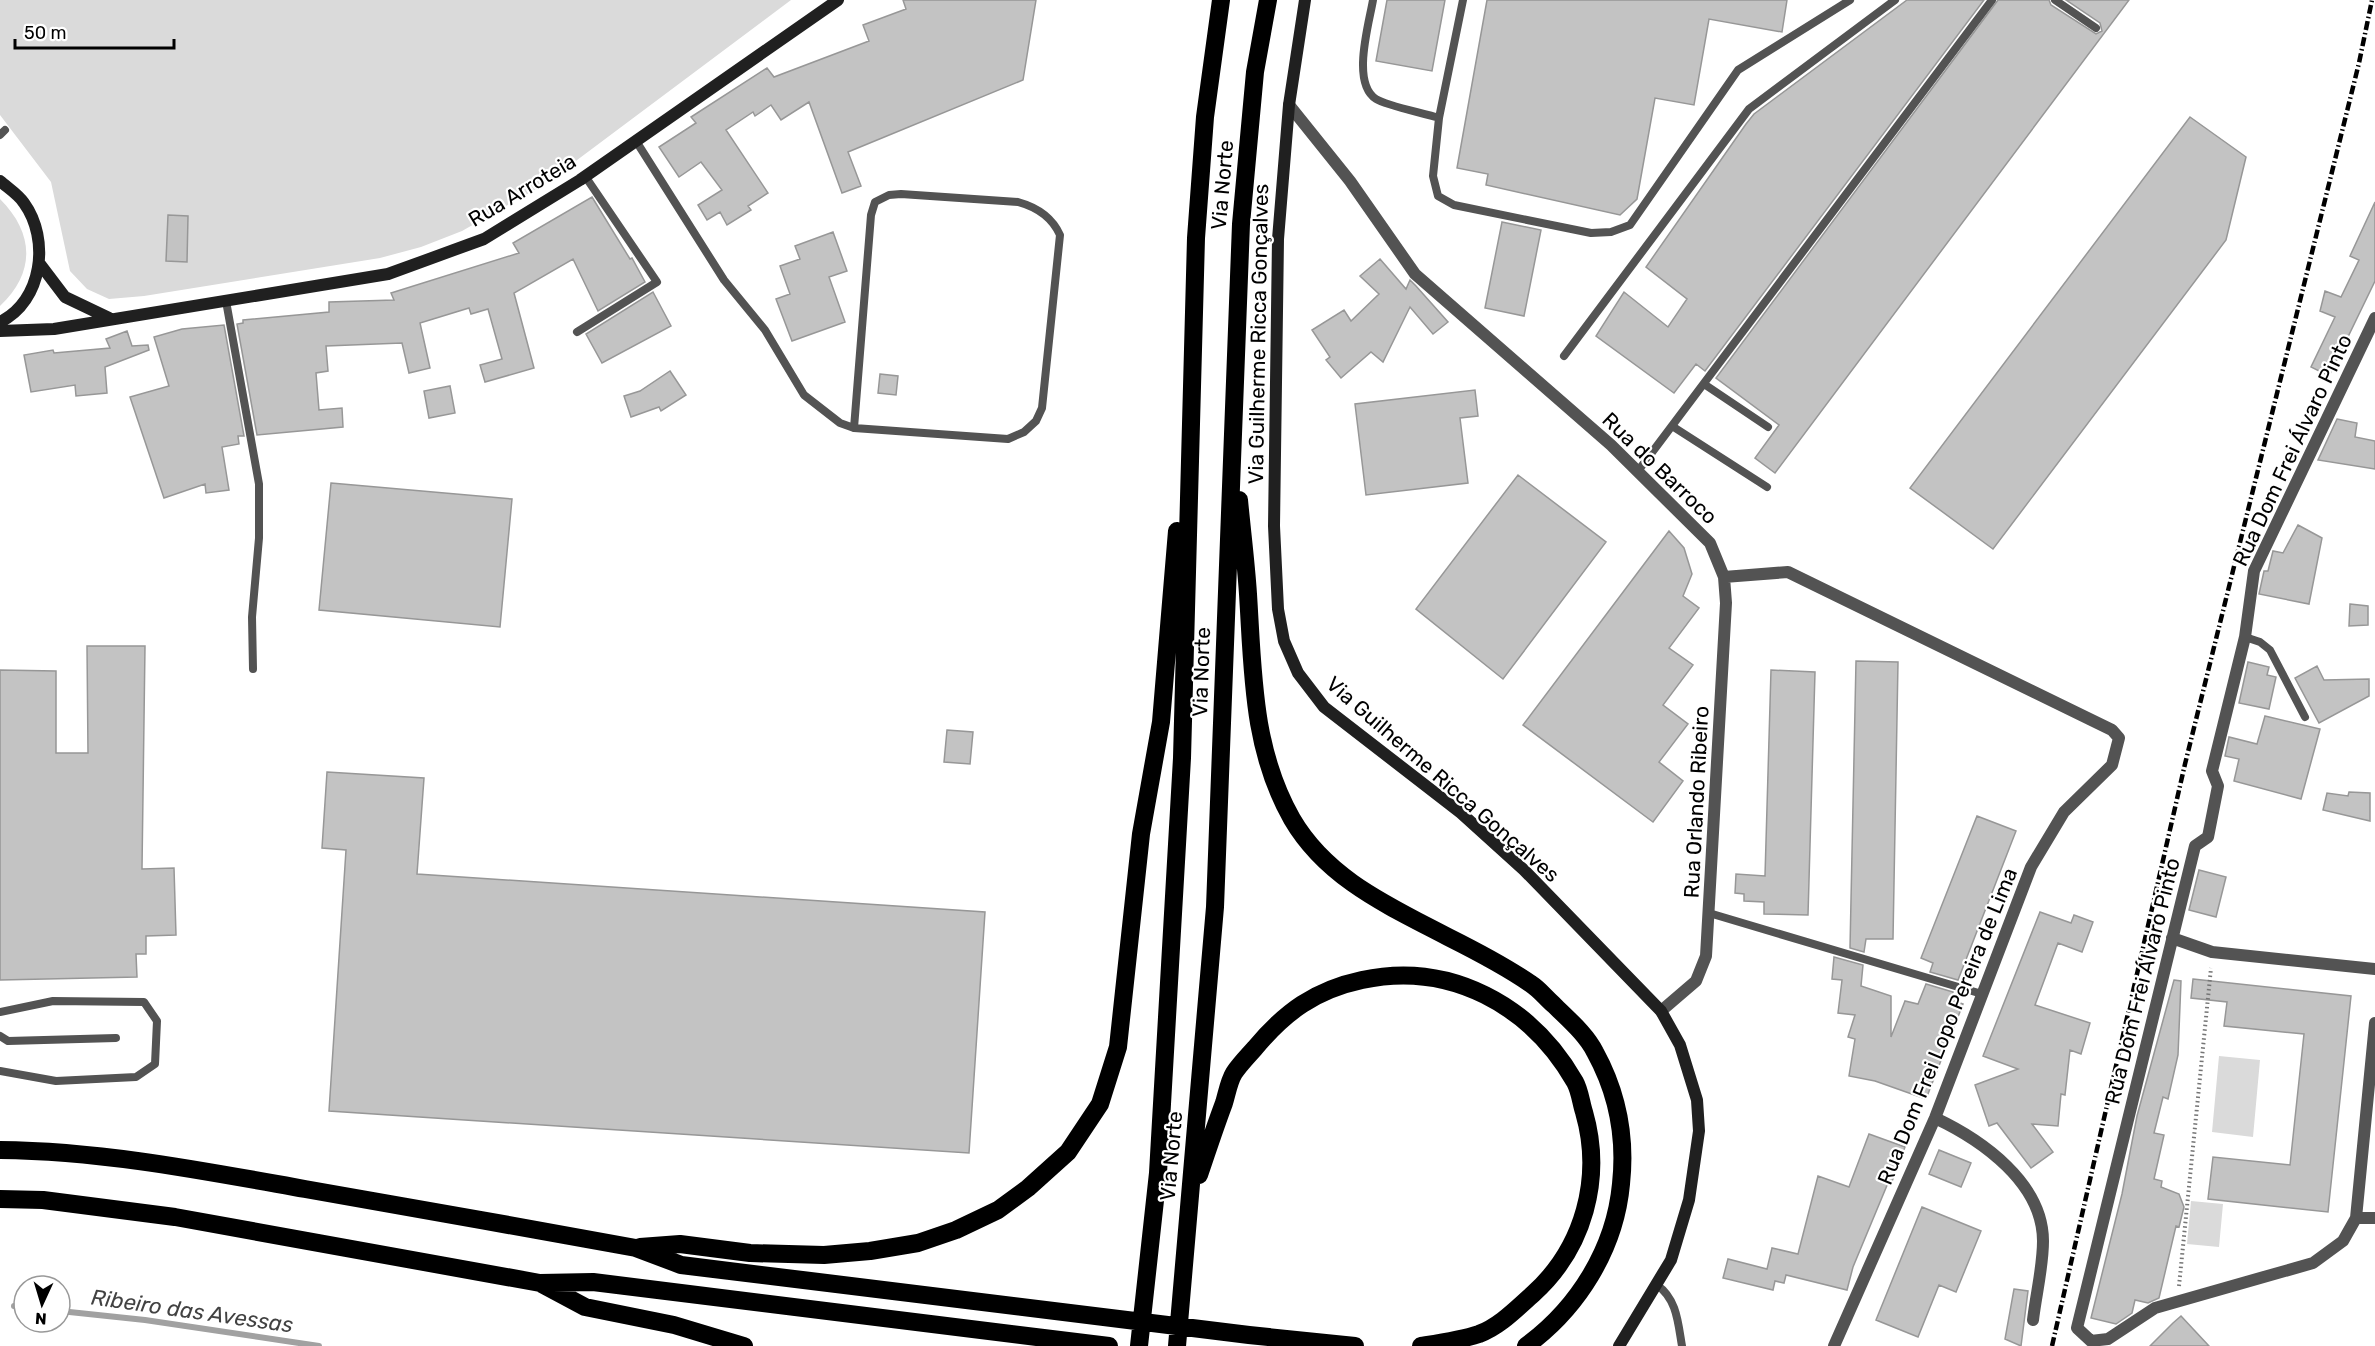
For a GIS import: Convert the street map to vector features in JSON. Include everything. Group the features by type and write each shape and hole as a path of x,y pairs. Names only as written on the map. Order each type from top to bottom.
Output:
{"highway":[{"name":"Via Norte","path":"1139,1346 1158,1173 1182,770 1196,238 1205,117 1221,0"},
{"name":"Via Norte","path":"1177,1346 1215,907 1241,224 1255,72 1268,0"},
{"path":"636,1248 680,1244 750,1253 824,1255 918,1243 956,1230 998,1210 1028,1188 1068,1152 1100,1104 1118,1047 1141,834 1161,722 1194,334"},
{"path":"1232,430 1248,592 1254,707 1272,776 1292,819 1320,856 1359,889 1532,984 1571,1021 1595,1050 1612,1091 1622,1132 1623,1164 1614,1224 1593,1274 1581,1294 1546,1331 1526,1346"},
{"path":"1190,1203 1233,1074 1279,1020 1316,995 1348,983 1380,976 1419,975 1453,982 1485,993 1516,1013 1560,1060 1576,1084 1588,1128 1592,1179 1585,1212 1574,1240 1559,1266 1538,1289 1502,1322 1480,1334 1421,1346"},
{"path":"0,1150 49,1151 119,1157 203,1171 636,1248 681,1264 1249,1335 1355,1346"},
{"path":"0,1199 43,1200 201,1221 540,1283 593,1282 1109,1346"},
{"path":"540,1283 585,1308 674,1325 744,1346"}],"street":[{"name":"Rua Arroteia","path":"0,331 54,329 109,318 388,274 484,239 585,176 838,0"},
{"name":"Via Guilherme Ricca Gonçalves","path":"1305,0 1288,105 1278,239 1274,526 1278,609 1284,641 1298,673 1324,707 1461,813 1524,870 1661,1011 1680,1045 1697,1100 1699,1131 1681,1231 1671,1260 1619,1346"},
{"name":"Rua do Barroco","path":"1288,105 1350,181 1414,274 1638,471 1710,543 1724,577"},
{"path":"0,181 24,202 38,232 40,264 29,294 8,318 0,322"},
{"path":"40,264 65,297 109,318"},
{"name":"Rua Dom Frei Álvaro Pinto","path":"2178,1300 2155,1308 2108,1339 2091,1341 2077,1328 2195,846 2208,837 2218,786 2211,771 2245,637 2249,592 2262,552 2375,318"},
{"name":"Rua Dom Frei Lopo Pereira de Lima","path":"1724,577 1788,572 2101,725 2119,738 2112,765 2064,812 2031,867 1935,1118 1834,1346"},
{"name":"Rua Orlando Ribeiro","path":"1661,1011 1696,981 1703,968 1709,913 1726,603 1724,577"},
{"path":"2172,938 2212,952 2375,969"},
{"path":"2178,1300 2313,1263 2343,1241 2356,1218 2375,1023"},
{"path":"1935,1118 1961,1131 2002,1162 2025,1188 2039,1211 2043,1241 2033,1320"},
{"path":"2356,1218 2375,1218"}],"lane":[{"path":"1373,0 1362,66 1365,84 1375,98 1438,118"},
{"path":"1463,0 1438,118 1433,176 1438,196 1454,205 1591,233 1611,232 1630,225 1738,70 1850,0"},
{"path":"1564,356 1749,109 1895,0"},
{"path":"1638,471 1992,0"},
{"path":"2055,0 2097,28"},
{"path":"636,141 724,280 765,330 804,395 840,423 854,428 1008,439 1024,432 1036,421 1045,392 1060,235 1051,220 1032,206 1018,202 901,194 889,195 875,202 871,215 854,428"},
{"path":"577,333 657,282 585,176"},
{"path":"226,301 259,484 259,538 252,617 253,669"},
{"path":"1704,384 1768,428"},
{"path":"1672,426 1767,487"},
{"path":"2245,637 2260,642 2270,650 2306,717"},
{"path":"1709,913 1982,994"},
{"path":"0,1012 53,1001 144,1002 158,1021 155,1064 136,1077 56,1081 0,1071"},
{"path":"0,1036 8,1041 116,1038"},
{"path":"1657,1285 1668,1293 1675,1307 1682,1346"}],"path":[{"path":"2178,1300 2212,952"}],"shaded area":[{"path":"0,0 791,0 545,184 462,231 421,247 380,258 144,296 109,299 87,289 70,271 51,182 0,115"},
{"path":"0,199 19,225 26,252 25,266 20,280 0,306"},
{"path":"2219,1056 2260,1060 2253,1137 2212,1132"},
{"path":"2191,1201 2223,1204 2219,1247 2187,1244"}],"building":[{"path":"903,0 1036,0 1023,80 848,152 861,186 842,193 809,102 781,120 771,105 755,116 753,112 726,130 768,193 748,206 751,210 727,225 720,212 707,220 698,205 722,190 701,162 679,177 659,147 696,123 691,117 767,68 774,77 869,41 863,25 906,9"},
{"path":"1387,0 1445,0 1432,71 1376,61"},
{"path":"1487,0 1787,0 1782,32 1709,19 1694,105 1655,98 1637,199 1620,215 1486,185 1488,174 1457,168"},
{"path":"1907,0 1984,0 1705,371 1696,364 1674,393 1596,336 1624,292 1668,327 1687,299 1646,267 1746,124 1754,114"},
{"path":"1998,0 2049,0 2051,5 2096,34 2102,31 2100,23 2066,0 2129,0 1775,473 1755,458 1779,425 1716,378"},
{"path":"2190,117 2246,157 2226,240 1993,549 1910,488"},
{"path":"592,197 645,282 598,311 573,259 514,293 534,368 485,382 480,365 502,359 488,309 471,314 469,308 420,323 430,368 409,373 402,343 326,346 328,371 316,373 319,410 342,408 343,427 257,435 237,324 243,323 243,320 329,312 329,302 394,300 391,293 519,253 513,243"},
{"path":"2375,202 2375,281 2329,376 2311,367 2335,317 2320,311 2325,291 2341,297 2359,260 2350,256"},
{"path":"168,215 188,216 187,262 166,261"},
{"path":"1502,222 1541,230 1524,316 1485,308"},
{"path":"833,232 847,271 829,277 845,322 792,341 776,299 790,294 780,266 800,259 795,246"},
{"path":"1380,259 1406,289 1410,280 1448,322 1433,334 1410,307 1383,362 1371,352 1341,378 1326,360 1330,357 1312,330 1344,310 1351,321 1379,294 1360,276"},
{"path":"653,292 671,326 602,363 586,334"},
{"path":"224,325 244,436 238,436 239,444 222,447 229,490 206,493 205,484 164,498 130,397 169,386 154,337 182,329"},
{"path":"127,331 132,346 148,345 149,350 105,367 107,393 76,396 75,385 31,392 24,355 53,350 54,353 110,348 106,339"},
{"path":"670,371 686,395 661,411 659,407 631,417 624,396 640,391"},
{"path":"880,374 898,376 896,395 878,393"},
{"path":"450,386 455,413 429,418 424,391"},
{"path":"1475,390 1478,416 1460,418 1468,483 1366,495 1355,404"},
{"path":"2337,419 2357,423 2355,437 2375,441 2375,469 2318,460"},
{"path":"1518,475 1606,542 1503,679 1416,609"},
{"path":"331,483 512,499 500,627 319,610"},
{"path":"2298,525 2322,538 2309,604 2259,594 2264,571 2268,571 2273,551 2283,553"},
{"path":"1669,531 1684,548 1692,574 1683,596 1699,608 1669,648 1693,665 1663,705 1688,724 1659,762 1683,781 1653,822 1523,725"},
{"path":"2350,604 2368,606 2368,625 2349,626"},
{"path":"87,646 145,646 142,869 174,868 176,935 146,936 146,954 136,954 137,977 0,980 0,670 56,671 56,753 88,753"},
{"path":"1856,661 1898,662 1893,939 1866,939 1864,952 1850,948"},
{"path":"2248,662 2269,667 2267,675 2276,677 2269,709 2239,703"},
{"path":"2317,666 2324,680 2369,679 2369,696 2319,723 2295,678"},
{"path":"1771,670 1815,672 1808,915 1764,914 1764,902 1744,901 1744,894 1735,893 1736,874 1765,876"},
{"path":"2265,716 2320,729 2301,799 2234,781 2239,759 2225,756 2229,737 2257,744"},
{"path":"947,730 973,732 970,764 944,762"},
{"path":"327,772 424,778 417,874 985,912 969,1153 329,1111 346,850 322,848"},
{"path":"2349,792 2370,793 2370,821 2323,810 2327,793 2348,796"},
{"path":"1977,816 2016,831 1958,980 1930,972 1933,963 1921,958"},
{"path":"2199,870 2226,877 2216,917 2189,910"},
{"path":"2040,912 2071,923 2074,915 2093,922 2082,952 2058,943 2035,1005 2090,1023 2081,1054 2070,1050 2065,1095 2061,1094 2058,1126 2032,1124 2053,1152 2031,1168 1997,1123 1989,1126 1975,1085 2018,1069 1983,1056"},
{"path":"1834,957 1863,965 1861,986 1891,996 1891,1037 1905,1001 1918,1004 1926,984 1953,992 1951,1000 1963,1004 1926,1099 1875,1081 1849,1076 1855,1039 1848,1037 1855,1015 1838,1013 1842,980 1832,979"},
{"path":"2193,979 2351,996 2328,1212 2208,1199 2213,1157 2290,1165 2304,1034 2224,1026 2227,1002 2191,998"},
{"path":"2174,980 2181,981 2178,1055 2168,1099 2163,1097 2154,1133 2164,1135 2154,1179 2162,1181 2161,1187 2179,1194 2184,1207 2179,1227 2176,1226 2159,1298 2148,1303 2135,1300 2132,1313 2116,1324 2091,1318 2122,1194 2137,1116"},
{"path":"1869,1134 1905,1147 1891,1184 1888,1183 1853,1267 1847,1290 1786,1275 1784,1283 1775,1281 1773,1290 1723,1278 1728,1259 1767,1269 1772,1248 1798,1254 1818,1176 1849,1187"},
{"path":"1939,1150 1971,1163 1961,1187 1929,1174"},
{"path":"1922,1207 1981,1231 1956,1292 1939,1285 1918,1337 1876,1320"},
{"path":"2014,1289 2028,1291 2021,1346 2005,1339"},
{"path":"2181,1316 2209,1346 2150,1346 2173,1323"}],"waterway":[{"name":"Ribeiro das Avessas","path":"72,1312 145,1320 319,1346"}],"railway":[{"path":"2052,1346 2185,764 2359,63 2372,0"}]}
